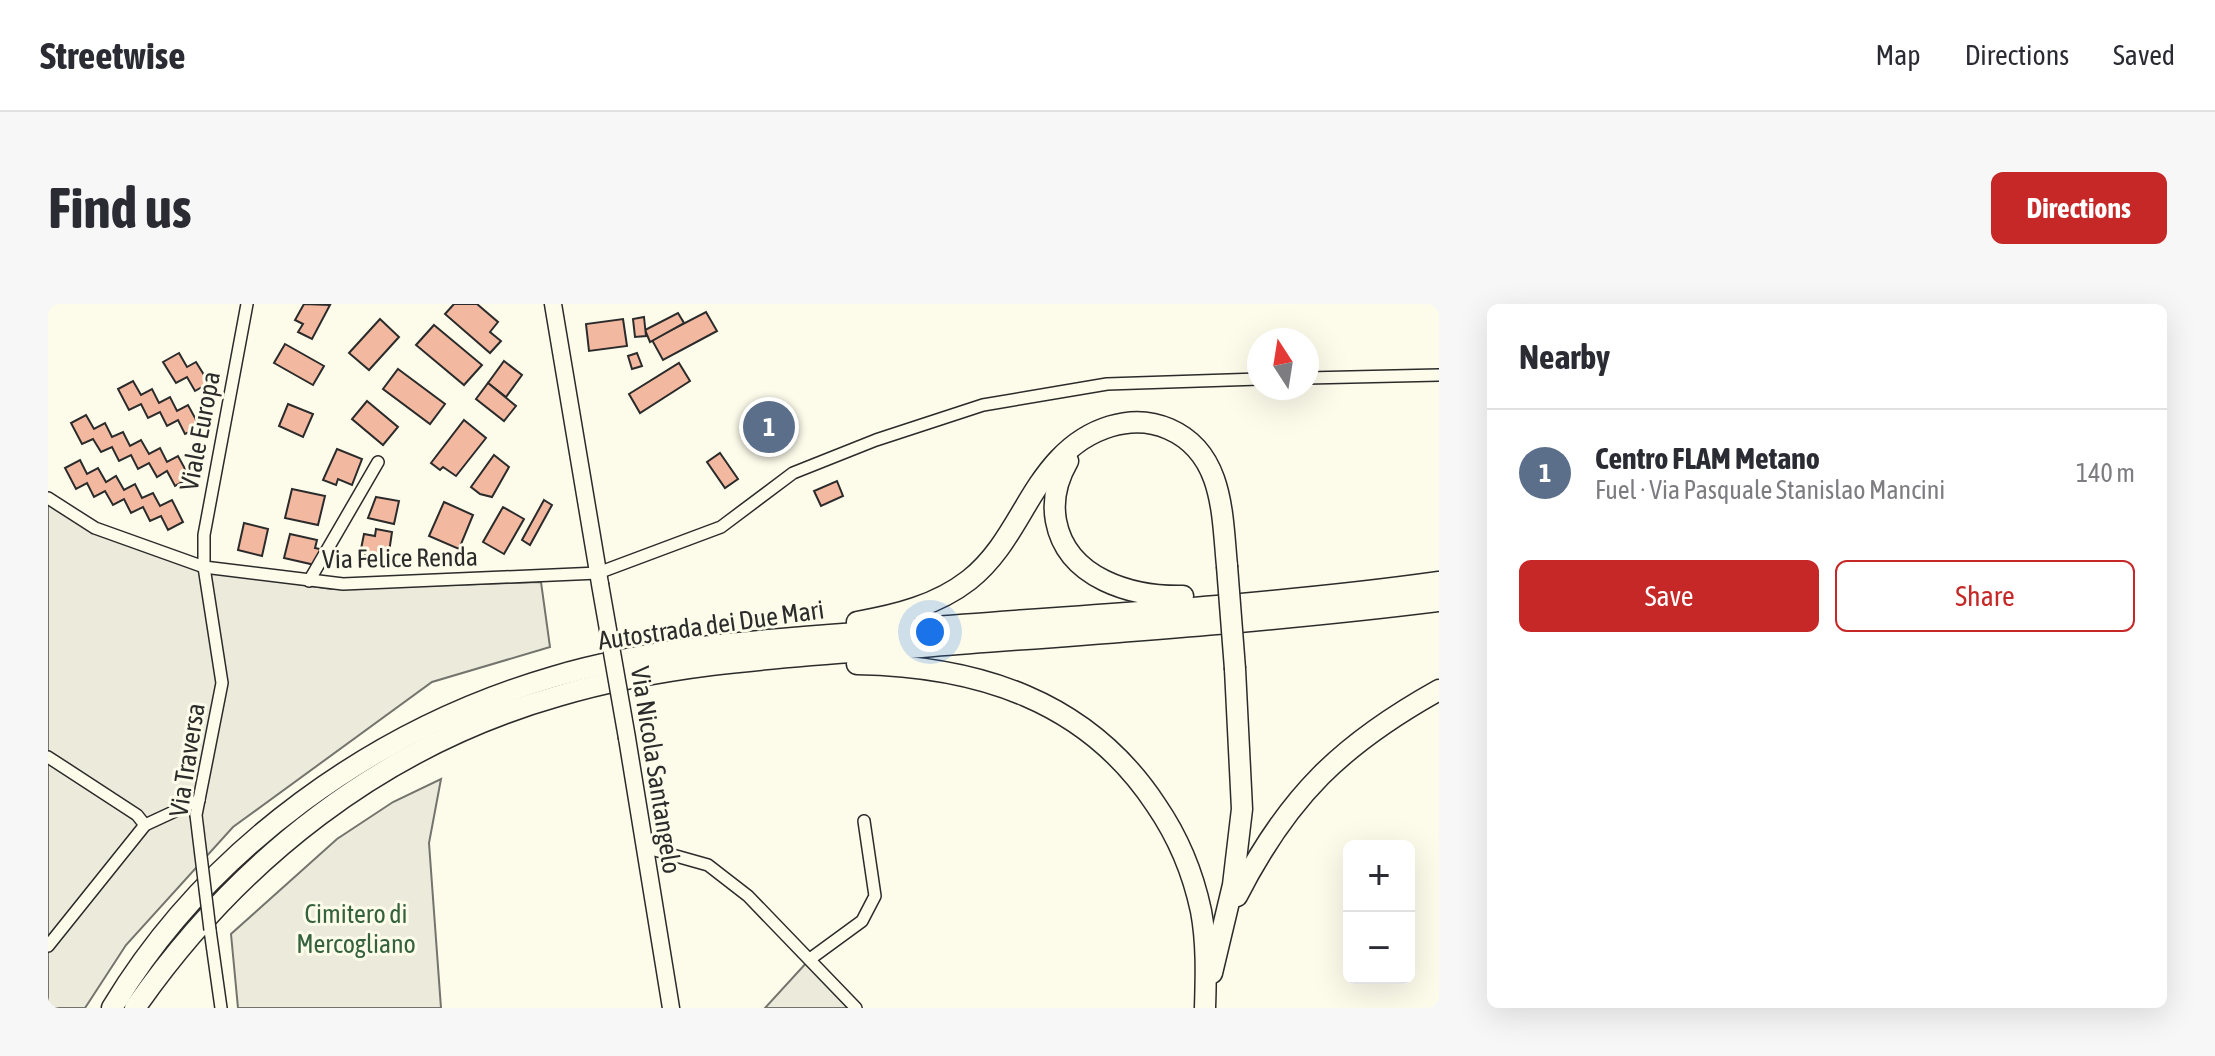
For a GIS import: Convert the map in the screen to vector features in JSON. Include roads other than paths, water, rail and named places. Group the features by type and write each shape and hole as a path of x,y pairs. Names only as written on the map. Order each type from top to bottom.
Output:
{"highway":[{"path":"437,721 471,700 506,684 591,657 700,638 858,622 891,616 928,604 957,589 985,566 1009,537 1058,460 1085,439 1112,426 1139,423 1164,427 1190,442 1207,461 1216,481 1235,669 1242,809 1226,917 1205,1008"},
{"path":"1085,439 1066,465 1056,490 1058,531 1064,545 1079,564 1103,581 1149,595 1184,596 1439,573"},
{"name":"Autostrada dei Due Mari","path":"112,1008 141,964 215,878 267,831 334,780 437,721 508,691 554,676 688,650 799,638 1336,595 1439,582"},
{"name":"Autostrada dei Due Mari","path":"135,1008 182,945 229,892 310,820 415,753 464,730 558,695 638,678 773,660 1336,614 1439,601"},
{"path":"558,695 801,667 856,664 907,666 957,674 1032,698 1076,722 1108,748 1136,777 1171,829 1190,872 1201,911 1205,1008"},
{"path":"1226,917 1267,841 1304,791 1356,742 1439,690"}],"main road":[{"name":"Via Nicola Santangelo","path":"553,304 671,1008"}],"street":[{"name":"Viale Europa","path":"204,567 207,506 247,304"},
{"path":"1319,378 1439,375"},
{"name":"Via Felice Renda","path":"48,498 95,528 204,567 343,584 599,579 721,527 793,473 876,440 983,405 1107,384 1247,379"},
{"path":"309,581 378,462"},
{"name":"Via Traversa","path":"204,567 222,683 196,815 221,1008"},
{"path":"48,757 137,815 145,825"},
{"path":"48,946 145,825 199,800"},
{"path":"810,959 862,921 875,896 864,821"},
{"path":"644,847 708,865 748,896 856,1008"}],"place":[{"name":"Centro FLAM Metano","path":"769,427"}],"park label":[{"name":"Cimitero di Mercogliano","path":"356,929"}]}
